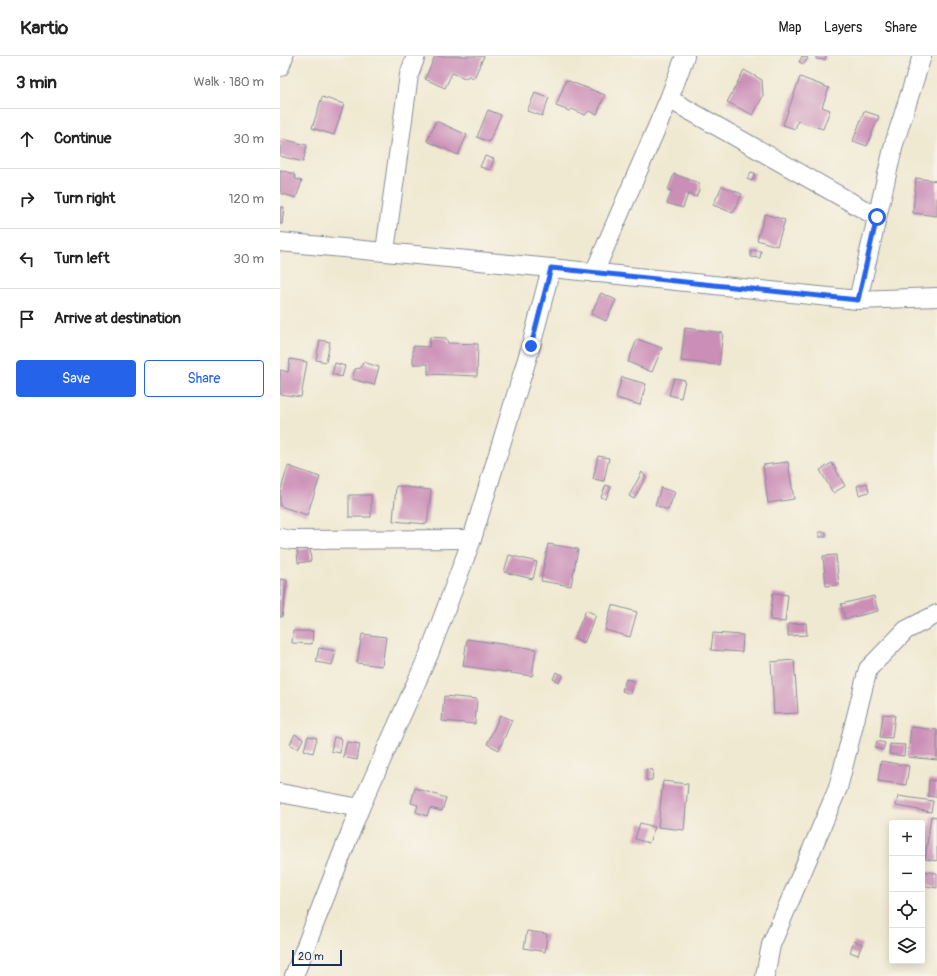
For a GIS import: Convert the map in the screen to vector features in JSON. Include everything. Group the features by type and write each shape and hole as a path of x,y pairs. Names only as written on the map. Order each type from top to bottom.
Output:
{"street":[{"path":"280,67 284,56"},
{"path":"385,251 409,75 416,56"},
{"path":"594,273 670,99 685,56"},
{"path":"858,300 894,144 922,56"},
{"path":"670,99 877,217"},
{"path":"280,242 385,251 858,300 937,296"},
{"path":"294,976 360,808 429,654 472,539 531,346 551,268"},
{"path":"280,538 292,540 472,539"},
{"path":"765,976 771,945 838,788 868,669 906,630 937,614"},
{"path":"280,793 360,808"}],"building":[{"path":"435,56 484,56 474,78 469,76 465,78 452,73 445,88 425,79"},
{"path":"802,56 808,58 804,64 799,62"},
{"path":"816,56 826,56 825,60 816,59"},
{"path":"744,70 762,80 763,96 753,115 727,102"},
{"path":"800,77 829,88 822,107 830,110 823,129 798,121 795,129 783,125"},
{"path":"566,80 605,95 597,114 589,111 585,115 572,109 569,111 556,106"},
{"path":"535,93 549,98 542,116 527,111"},
{"path":"322,97 344,104 334,135 312,128"},
{"path":"488,110 501,115 489,142 477,137"},
{"path":"864,111 879,116 867,146 853,141"},
{"path":"436,121 467,135 458,155 427,141"},
{"path":"282,139 307,145 303,162 280,156 280,145"},
{"path":"485,156 494,159 490,170 480,167"},
{"path":"280,170 294,174 296,179 302,181 296,198 280,193"},
{"path":"751,172 755,173 752,181 747,179"},
{"path":"674,174 699,183 699,190 696,197 688,194 683,208 667,203 672,191 668,190"},
{"path":"916,178 937,181 937,216 913,213"},
{"path":"722,186 742,194 733,213 713,205"},
{"path":"280,207 284,207 282,224 280,224"},
{"path":"765,214 785,220 777,246 757,240"},
{"path":"751,250 761,251 760,258 751,257"},
{"path":"601,293 616,300 606,321 591,314"},
{"path":"685,328 723,333 719,365 681,361"},
{"path":"430,337 446,338 448,343 478,344 477,376 428,374 428,364 413,364 413,346 429,347"},
{"path":"637,339 662,348 652,372 628,362"},
{"path":"320,340 330,342 326,362 316,360"},
{"path":"290,359 307,362 301,397 280,394 280,370 288,372"},
{"path":"363,362 379,367 374,385 352,379 355,369 361,368"},
{"path":"335,363 345,366 342,377 332,374"},
{"path":"622,377 646,384 640,405 616,398"},
{"path":"674,378 685,380 681,398 669,395"},
{"path":"598,456 609,458 604,481 593,479"},
{"path":"788,462 794,499 768,503 763,465"},
{"path":"832,463 845,486 833,493 820,470"},
{"path":"288,466 320,477 307,515 280,506 280,492"},
{"path":"642,472 646,477 634,499 629,496"},
{"path":"867,483 869,492 859,495 857,486"},
{"path":"606,485 611,487 606,499 601,497"},
{"path":"396,486 431,490 427,524 393,521"},
{"path":"661,488 675,492 668,510 655,505"},
{"path":"349,495 371,495 371,517 349,517"},
{"path":"819,532 826,532 826,537 819,537"},
{"path":"548,544 578,549 571,586 541,581"},
{"path":"310,547 311,561 298,563 297,549"},
{"path":"509,555 537,562 533,579 504,572"},
{"path":"836,555 839,585 826,586 823,556"},
{"path":"280,579 287,580 282,617 280,617"},
{"path":"773,593 788,595 785,622 770,620"},
{"path":"874,596 878,611 845,619 841,604"},
{"path":"612,605 637,612 630,637 605,630"},
{"path":"586,610 596,615 584,643 574,638"},
{"path":"806,623 807,635 788,636 788,624"},
{"path":"293,631 313,631 312,644 292,643"},
{"path":"713,633 743,635 742,652 711,650"},
{"path":"362,634 386,637 382,666 357,663"},
{"path":"467,639 536,649 532,676 463,666"},
{"path":"319,648 336,651 332,665 316,662"},
{"path":"794,660 798,713 774,714 771,662"},
{"path":"556,672 563,675 559,682 553,679"},
{"path":"626,679 634,681 630,694 622,691"},
{"path":"444,696 477,699 475,724 442,721"},
{"path":"883,714 895,715 892,738 880,737"},
{"path":"500,715 512,720 499,750 487,744"},
{"path":"911,727 937,730 937,760 908,757"},
{"path":"295,734 303,739 298,749 290,744"},
{"path":"308,736 317,738 313,753 304,750"},
{"path":"334,737 342,739 340,753 331,751"},
{"path":"877,741 885,743 883,750 875,748"},
{"path":"347,742 360,744 357,760 343,757"},
{"path":"890,744 905,745 904,756 889,754"},
{"path":"881,761 909,766 906,785 878,781"},
{"path":"646,769 653,770 652,780 646,780"},
{"path":"929,780 937,781 936,797 928,796"},
{"path":"663,781 688,784 684,830 658,827"},
{"path":"415,788 446,798 442,811 430,808 427,816 416,812 418,805 411,803"},
{"path":"898,796 933,801 931,812 896,806"},
{"path":"931,816 937,817 937,861 925,859"},
{"path":"640,823 655,827 649,843 635,839"},
{"path":"925,871 937,873 937,888 925,886"},
{"path":"527,931 547,934 545,952 524,948"},
{"path":"854,941 862,944 858,955 850,952"}],"route":[{"path":"531,346 551,268 858,300 877,217"}]}
